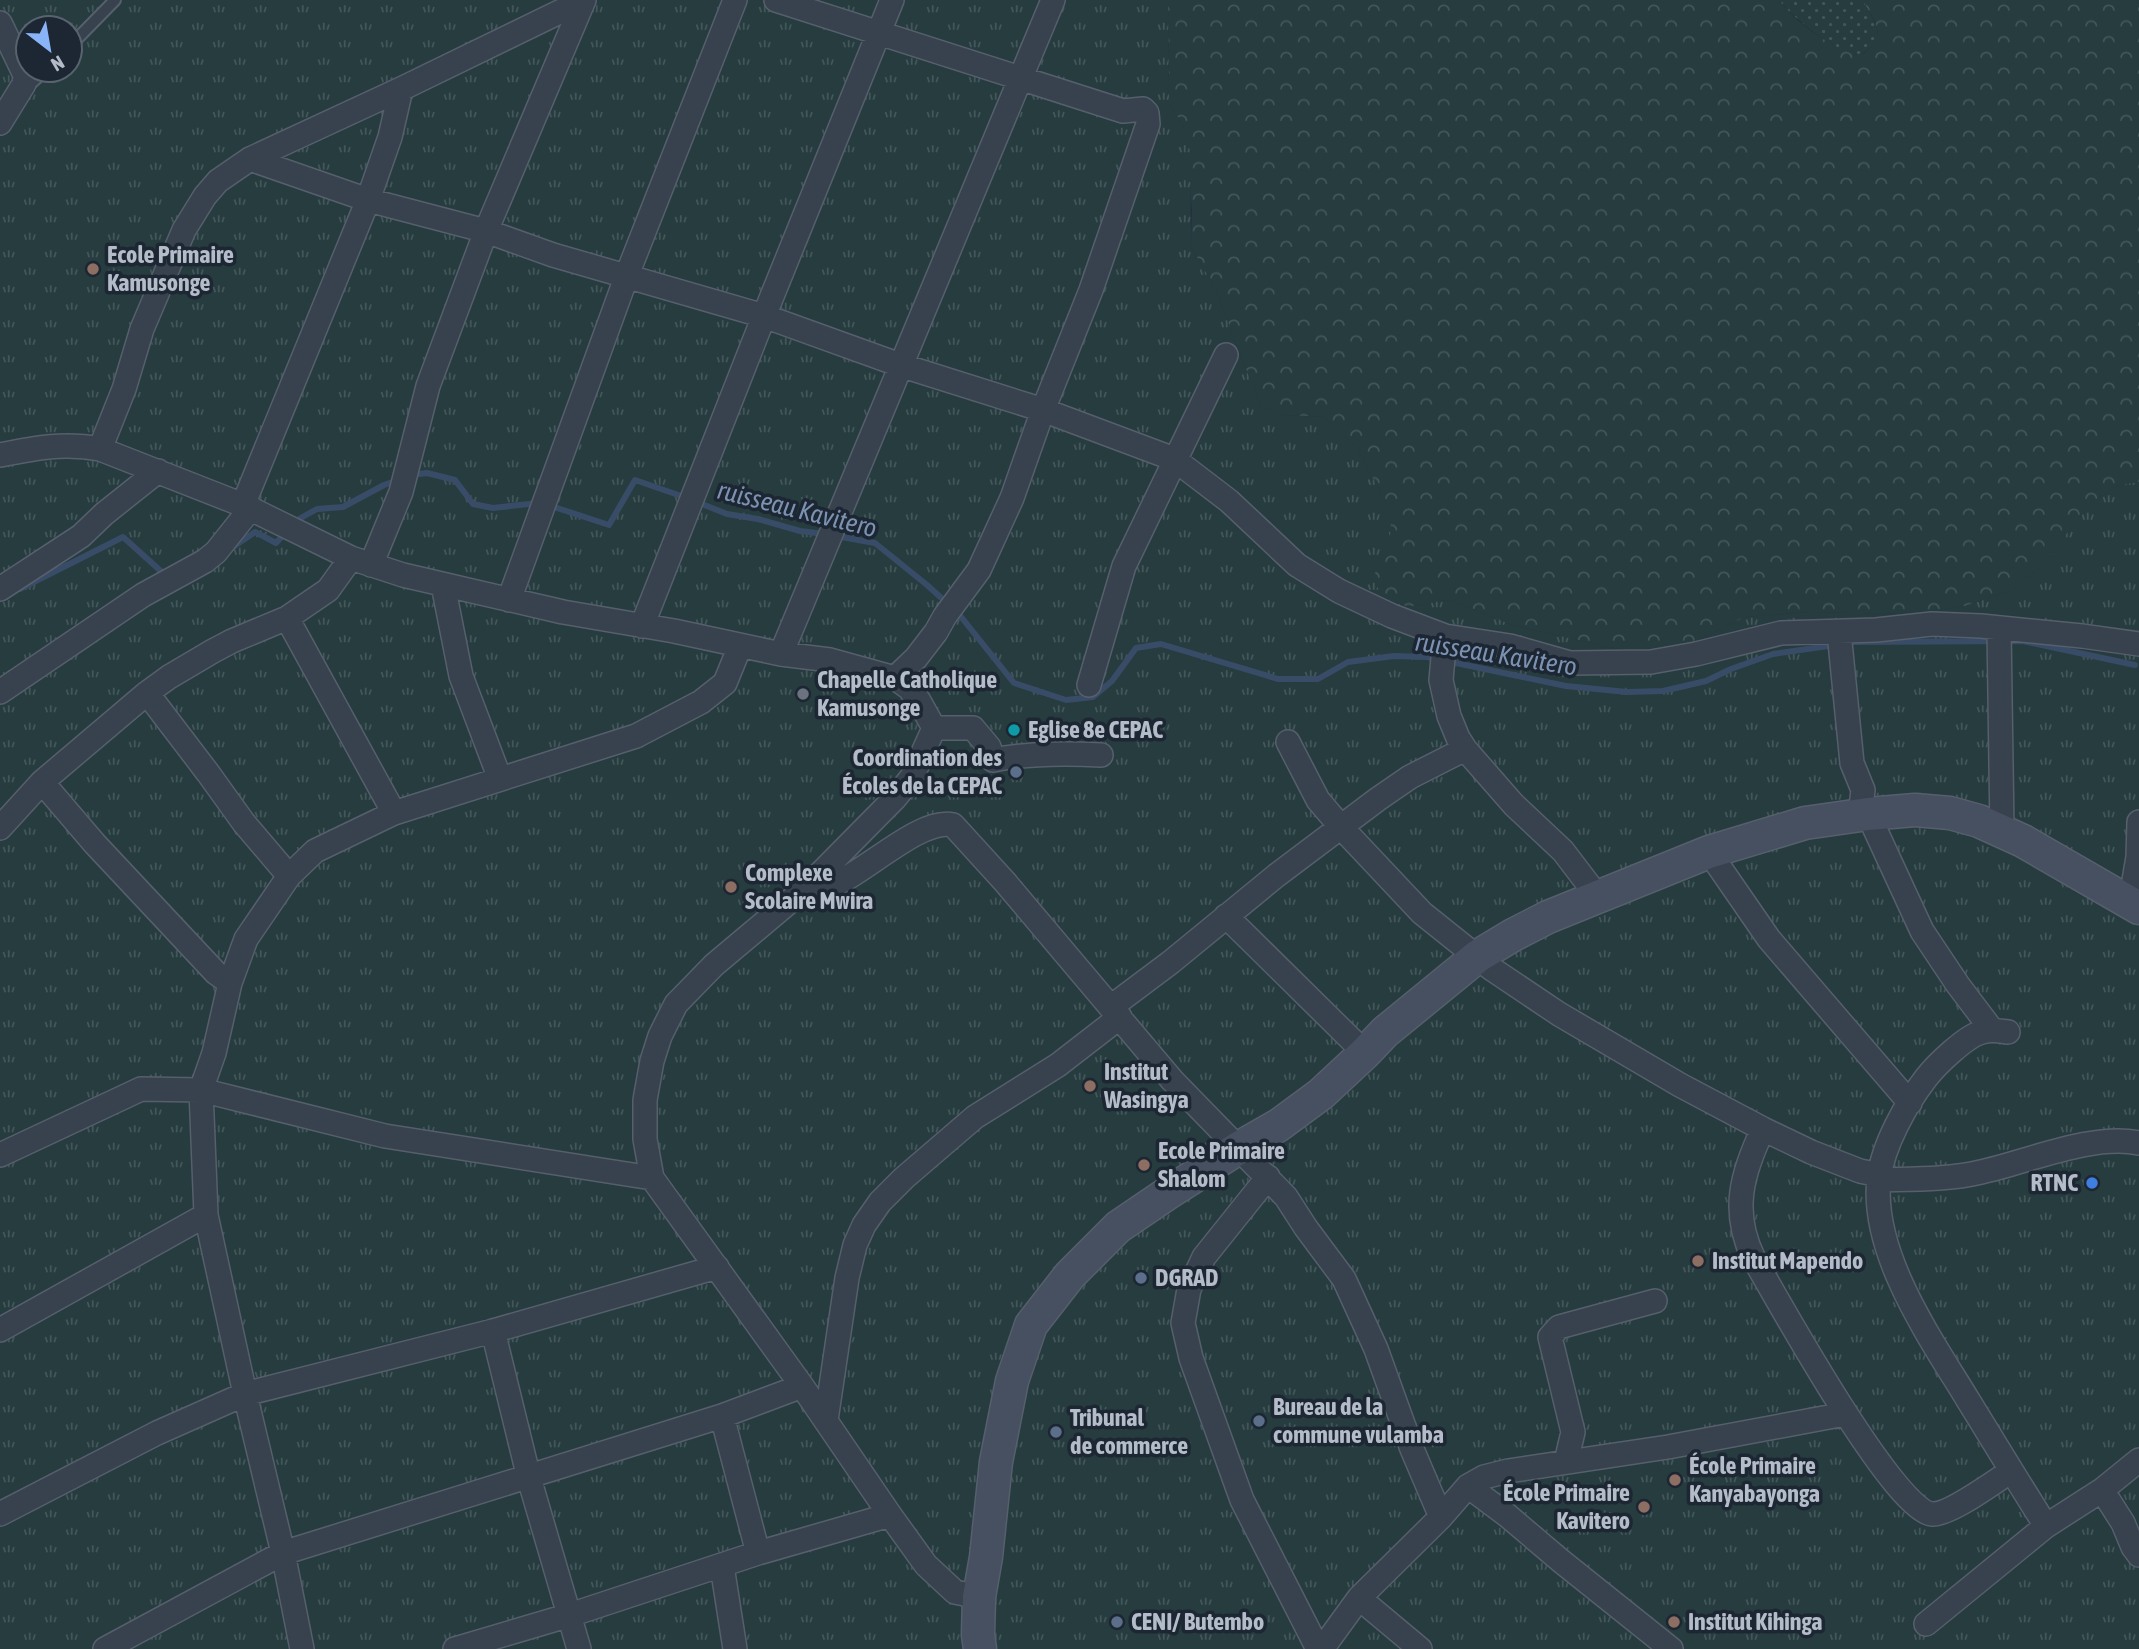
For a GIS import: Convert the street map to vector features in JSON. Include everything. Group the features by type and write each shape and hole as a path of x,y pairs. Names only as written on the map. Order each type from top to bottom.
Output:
{"street":[{"path":"0,828 42,782 147,693 213,650 287,618 328,590 361,561 401,492 428,386 486,232 584,0 250,159 218,181 184,230 142,329 124,389 100,450"},
{"path":"509,600 627,275 735,0"},
{"path":"776,0 1123,111 1143,109 1147,113 1148,124 1091,290 1043,410 1012,498 979,570 916,658 895,678"},
{"path":"642,626 892,0"},
{"path":"781,654 1053,0"},
{"path":"0,23 14,52"},
{"path":"0,123 24,84"},
{"path":"0,692 143,595 205,561 216,552 247,507 368,200 390,137 401,89"},
{"path":"250,159 368,200 486,232 553,255 764,316 900,365 1043,410 1174,459 1229,501 1297,565 1339,591 1392,616 1445,636 1510,646 1570,663 1651,662 1696,654 1781,632 1839,632 1932,624 1999,628 2139,644"},
{"path":"1089,685 1124,566 1226,355"},
{"path":"0,455 36,448 75,445 100,450 247,507 361,561 402,575 509,600 740,646 830,660 895,678 909,688 934,728"},
{"path":"0,589 81,536 158,471"},
{"path":"443,585 461,676 500,779"},
{"path":"287,618 394,813"},
{"path":"1999,628 2002,831"},
{"path":"1839,632 1852,763 1863,790 1864,815 1922,931 1958,985 2000,1031 1979,1032 1951,1053 1932,1070 1909,1103 1882,1160 1879,1177 1880,1209 1885,1238 1891,1259 1912,1306 2046,1526"},
{"path":"1445,636 1441,680 1449,716 1458,738 1514,805 1563,851 1598,897"},
{"path":"302,1649 284,1553 245,1394 206,1214 201,1090 214,1053 230,983 246,939 289,876 315,851 394,813 636,736 701,702 725,683 740,646"},
{"path":"147,693 244,823 289,876"},
{"path":"934,728 973,728 989,747 993,760 1065,753 1101,755"},
{"path":"934,728 912,777 895,798 808,886 714,965 676,1004 660,1036 652,1061 645,1100 645,1139 652,1178 802,1386 926,1565 955,1592 979,1597"},
{"path":"1288,742 1318,800 1340,827 1422,913 1492,969 1559,1014 1680,1084 1811,1152 1879,1177 1950,1178 2084,1145 2112,1141 2139,1143"},
{"path":"826,1420 855,1245 864,1225 880,1202 975,1117 1058,1065 1171,962 1340,827 1410,777 1465,749"},
{"path":"42,782 95,844 216,973 230,983"},
{"path":"980,1649 979,1597 996,1462 1012,1381 1031,1325 1070,1275 1118,1227 1237,1149 1279,1125 1321,1094 1385,1032 1478,956 1524,929 1709,852 1805,823 1915,810 1950,813 2002,831 2134,906 2139,822"},
{"path":"808,886 827,888 923,831 936,825 953,825 1005,882 1172,1080 1286,1197 1344,1279 1376,1349 1412,1449 1441,1517"},
{"path":"1709,852 1769,939 1909,1103"},
{"path":"1226,916 1365,1053"},
{"path":"0,1155 141,1089 201,1090 385,1136 652,1178"},
{"path":"1763,1129 1743,1180 1741,1204 1745,1242 1844,1414 1907,1497 1924,1512 1934,1514 1948,1510 2011,1471"},
{"path":"1268,1177 1204,1257 1189,1289 1182,1323 1191,1358 1242,1500 1320,1649 1359,1598 1441,1517 1468,1486 1484,1477 1668,1447 1844,1414"},
{"path":"0,1330 206,1214"},
{"path":"0,1514 156,1433 245,1394 493,1331 717,1267"},
{"path":"1566,1462 1573,1432 1549,1337 1559,1327 1655,1301"},
{"path":"493,1331 529,1478 579,1649"},
{"path":"105,1649 284,1553 722,1416 802,1386"},
{"path":"722,1416 758,1553"},
{"path":"1926,1624 2046,1526 2102,1490 2139,1460"},
{"path":"1468,1486 1671,1649"},
{"path":"2102,1490 2123,1522 2139,1555"},
{"path":"455,1649 570,1615 758,1553 890,1515"},
{"path":"723,1566 735,1649"},
{"path":"1359,1598 1420,1649"}],"lane":[{"path":"84,32 115,0"},
{"path":"24,84 30,84"}],"green space":[{"path":"0,0 1168,0 1169,102 1184,128 1190,151 1191,247 1214,286 1261,408 1283,415 1325,417 1356,447 1381,493 1391,523 1389,550 1372,578 1385,600 1409,607 1446,600 1512,625 1636,653 1690,644 1745,617 1809,612 1906,614 1966,606 2015,588 2040,567 2092,502 2119,485 2139,482 2139,1649 0,1649"},
{"path":"1168,0 1779,0 1813,32 1855,55 1868,50 1877,35 1876,24 1863,0 2139,0 2139,482 2119,485 2092,502 2040,567 2015,588 1966,606 1906,614 1809,612 1745,617 1690,644 1636,653 1512,625 1446,600 1409,607 1385,600 1371,578 1389,550 1381,493 1356,447 1325,417 1283,415 1261,408 1214,286 1191,247 1192,210 1184,128 1169,102"},
{"path":"1779,0 1863,0 1877,30 1875,42 1860,55 1841,50 1805,25"}],"waterway":[{"name":"ruisseau Kavitero","path":"412,475 427,473 455,480 473,504 493,508 538,503"},
{"name":"ruisseau Kavitero","path":"294,523 317,509 343,507 398,480"},
{"name":"ruisseau Kavitero","path":"548,505 609,525 635,480 687,498"},
{"name":"ruisseau Kavitero","path":"697,502 727,514 825,534"},
{"name":"ruisseau Kavitero","path":"230,549 255,532 276,543 287,531"},
{"name":"ruisseau Kavitero","path":"836,536 875,543 958,613 1014,683 1066,700 1093,697 1112,681 1136,648 1161,644 1278,679 1318,679 1348,662 1394,656 1427,657 1566,686 1627,692 1663,691 1706,681 1773,654 1835,645"},
{"name":"ruisseau Kavitero","path":"20,589 123,537 163,573 168,572"},
{"name":"ruisseau Kavitero","path":"1853,642 2023,641 2135,665"}],"place":[{"name":"Ecole Primaire Kamusonge","path":"93,269"},
{"name":"Chapelle Catholique Kamusonge","path":"803,694"},
{"name":"Eglise 8e CEPAC","path":"1014,730"},
{"name":"Coordination des Écoles de la CEPAC","path":"1016,772"},
{"name":"Complexe Scolaire Mwira","path":"731,887"},
{"name":"Institut Wasingya","path":"1090,1086"},
{"name":"Ecole Primaire Shalom","path":"1144,1165"},
{"name":"RTNC","path":"2092,1183"},
{"name":"Institut Mapendo","path":"1698,1261"},
{"name":"DGRAD","path":"1141,1278"},
{"name":"Bureau de la commune vulamba","path":"1259,1421"},
{"name":"Tribunal de commerce","path":"1056,1432"},
{"name":"École Primaire Kanyabayonga","path":"1675,1480"},
{"name":"École Primaire Kavitero","path":"1644,1507"},
{"name":"CENI/ Butembo","path":"1117,1622"},
{"name":"Institut Kihinga","path":"1674,1622"}]}
